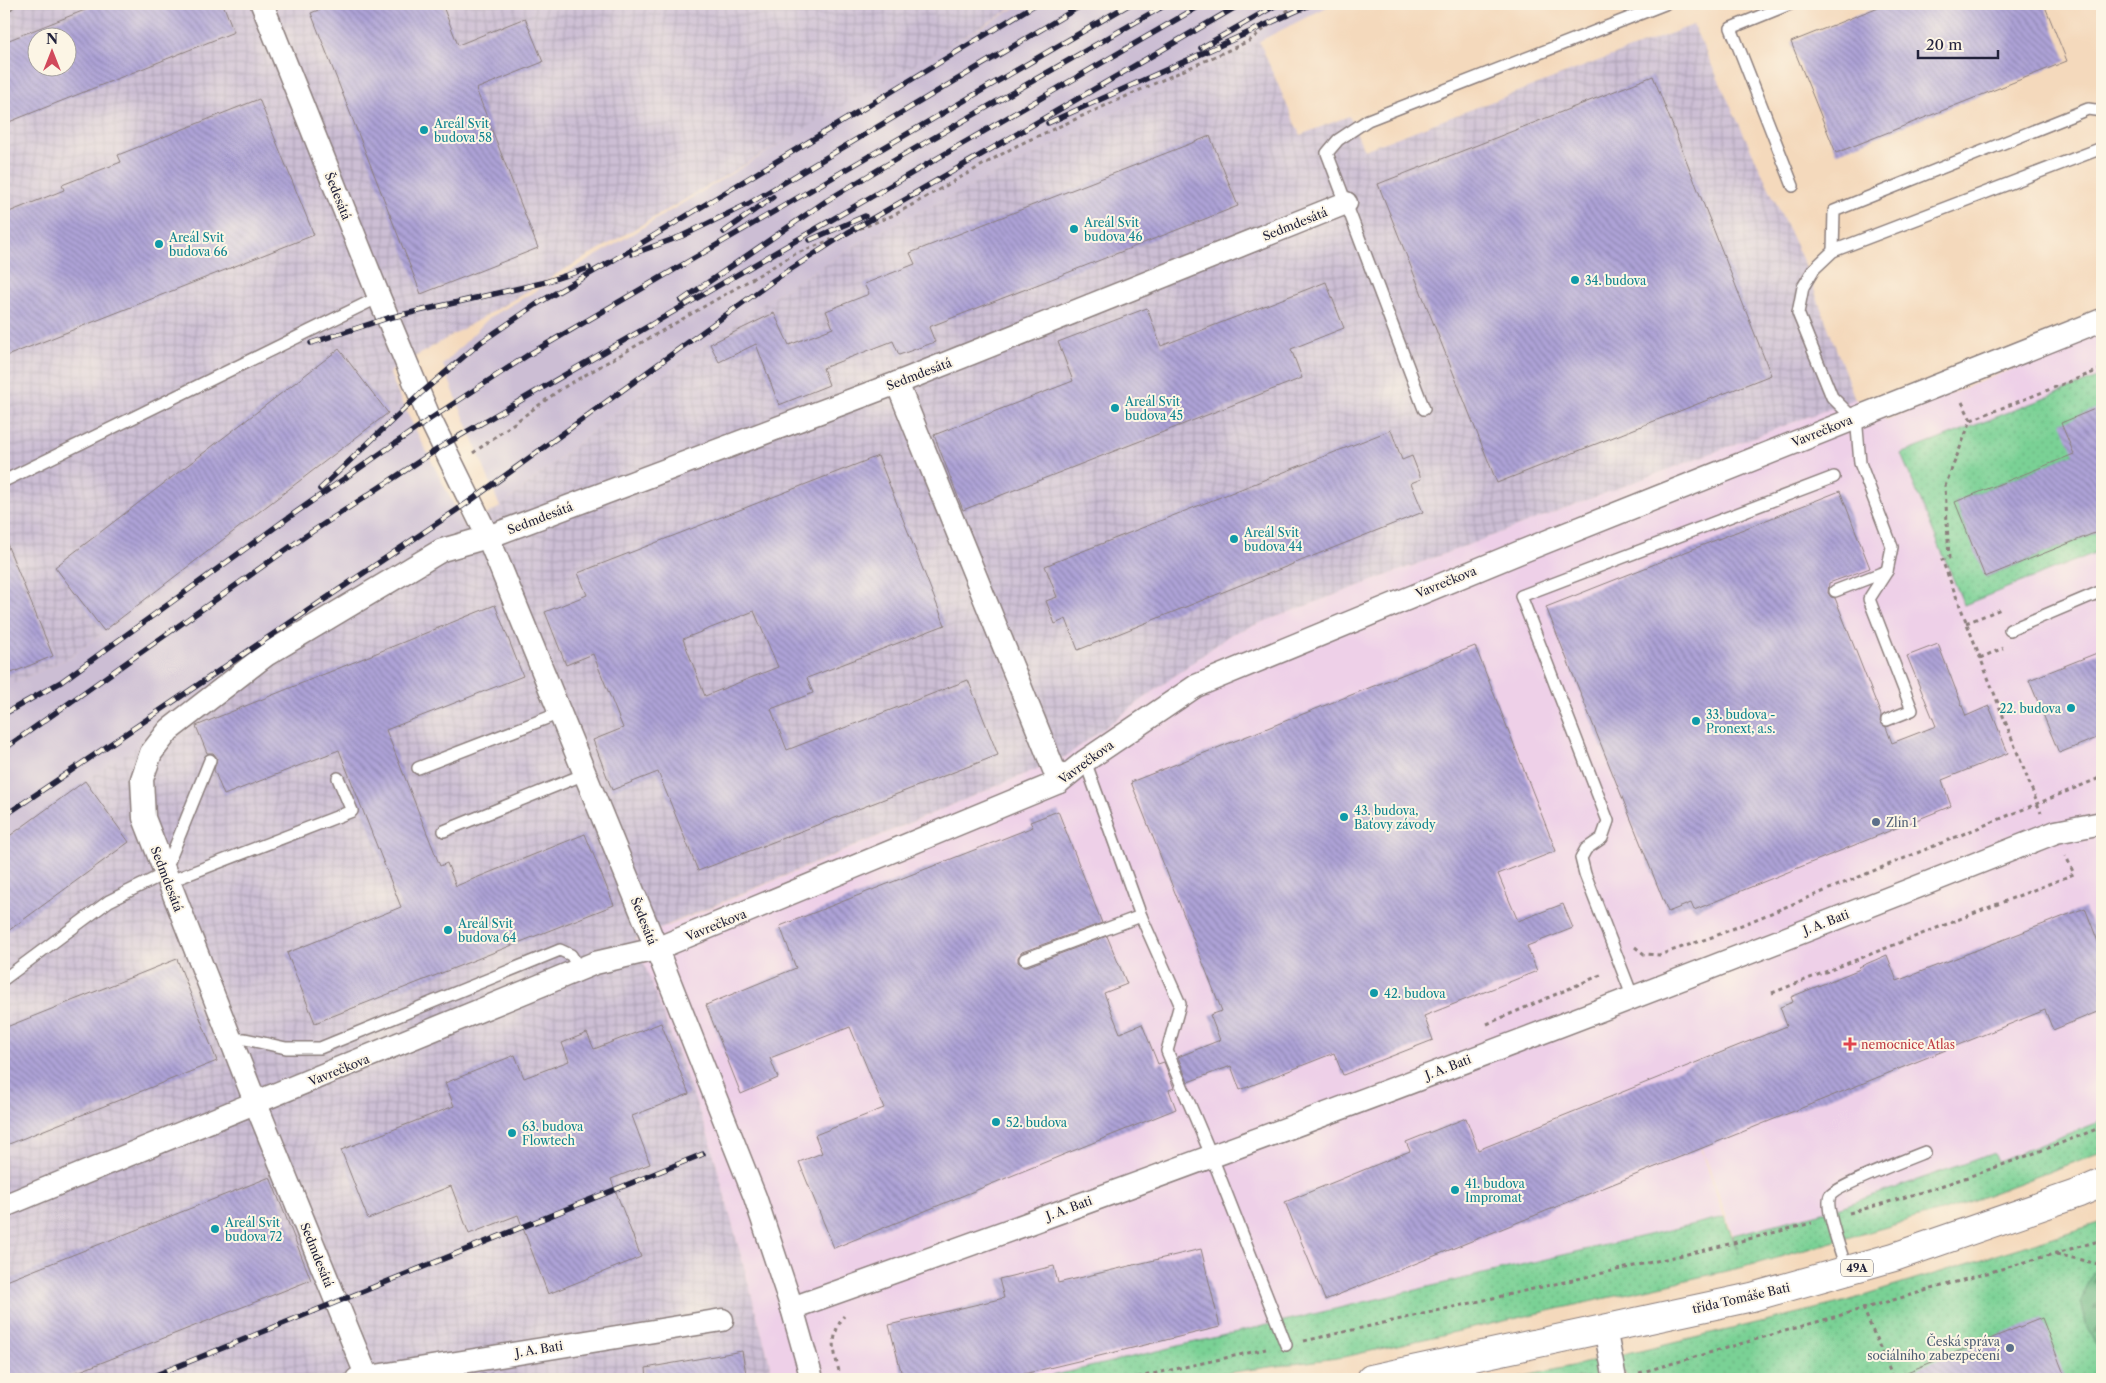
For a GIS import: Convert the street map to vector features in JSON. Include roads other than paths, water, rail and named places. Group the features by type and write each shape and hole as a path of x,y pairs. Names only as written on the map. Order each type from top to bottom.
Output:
{"main road":[{"name":"třída Tomáše Bati","path":"1371,1379 1752,1297 1847,1271 1971,1232 2102,1183"}],"street":[{"name":"Šedesátá","path":"262,4 379,297 417,387 488,537 656,949 751,1188 792,1308 812,1379"},
{"name":"Sedmdesátá","path":"362,1378 144,818 142,779 151,753 170,730 266,655 442,550 488,537 897,383 1346,203"},
{"name":"Vavrečkova","path":"4,1206 595,964 656,949 1059,782 1085,761 1196,686 1523,551 2102,320"},
{"path":"897,383 1059,782"},
{"name":"J. A. Bati","path":"792,1308 1212,1157 1633,998 2052,833 2102,823"},
{"name":"J. A. Bati","path":"362,1378 722,1320"},
{"path":"1605,1329 1615,1379"}],"lane":[{"path":"4,5 8,4"},
{"path":"1424,409 1327,153 1338,140 1368,120 1665,4"},
{"path":"1790,4 1731,28 1793,186"},
{"path":"1833,251 1834,210 2088,109 2102,110"},
{"path":"1888,720 1912,710 1869,599 1887,571 1892,547 1860,463 1857,428 1853,418 1832,398 1798,313 1802,287 1814,269 1833,251 2102,148"},
{"path":"4,481 379,297"},
{"path":"1633,998 1585,874 1581,858 1586,848 1602,838 1608,820 1521,596 1834,477"},
{"path":"1835,592 1887,571"},
{"path":"2010,630 2102,591"},
{"path":"418,768 560,713"},
{"path":"166,878 210,760"},
{"path":"1085,761 1141,916 1180,1004 1168,1051 1286,1345"},
{"path":"444,831 585,774"},
{"path":"4,979 109,901 166,878 352,811 338,778"},
{"path":"1025,960 1141,916"},
{"path":"229,1038 245,1038 286,1048 320,1048 560,950 571,955 580,970"},
{"path":"1847,1271 1829,1204 1830,1196 1835,1190 1925,1152"}],"railway":[{"path":"320,489 420,394 481,342 540,302 612,261 1036,4"},
{"path":"632,254 682,236 748,204 1084,4"},
{"path":"4,714 61,682 292,515 430,419 528,355 1130,4"},
{"path":"681,301 826,201 1167,4"},
{"path":"4,749 307,535 444,445 1203,4"},
{"path":"910,196 1241,4"},
{"path":"1201,48 1278,4"},
{"path":"1048,123 1312,4"},
{"path":"4,816 470,501 774,280 847,233 917,193"},
{"path":"724,232 773,197"},
{"path":"810,240 865,216"},
{"path":"311,343 388,318 542,283 589,268"},
{"path":"146,1379 703,1154"},
{"path":"465,1379 503,1375"}],"place":[{"name":"Areál Svit budova 58","path":"424,130"},
{"name":"Areál Svit budova 46","path":"1074,229"},
{"name":"Areál Svit budova 66","path":"159,244"},
{"name":"34. budova","path":"1575,280"},
{"name":"Areál Svit budova 45","path":"1115,408"},
{"name":"Areál Svit budova 44","path":"1234,539"},
{"name":"22. budova","path":"2071,708"},
{"name":"33. budova - Pronext, a.s.","path":"1696,721"},
{"name":"43. budova, Baťovy závody","path":"1344,817"},
{"name":"Zlín 1","path":"1876,822"},
{"name":"Areál Svit budova 64","path":"448,930"},
{"name":"42. budova","path":"1374,993"},
{"name":"nemocnice Atlas","path":"1850,1044"},
{"name":"52. budova","path":"996,1122"},
{"name":"63. budova Flowtech","path":"512,1133"},
{"name":"41. budova Impromat","path":"1455,1190"},
{"name":"Areál Svit budova 72","path":"215,1229"},
{"name":"Česká správa sociálního zabezpečení","path":"2010,1348"}]}
